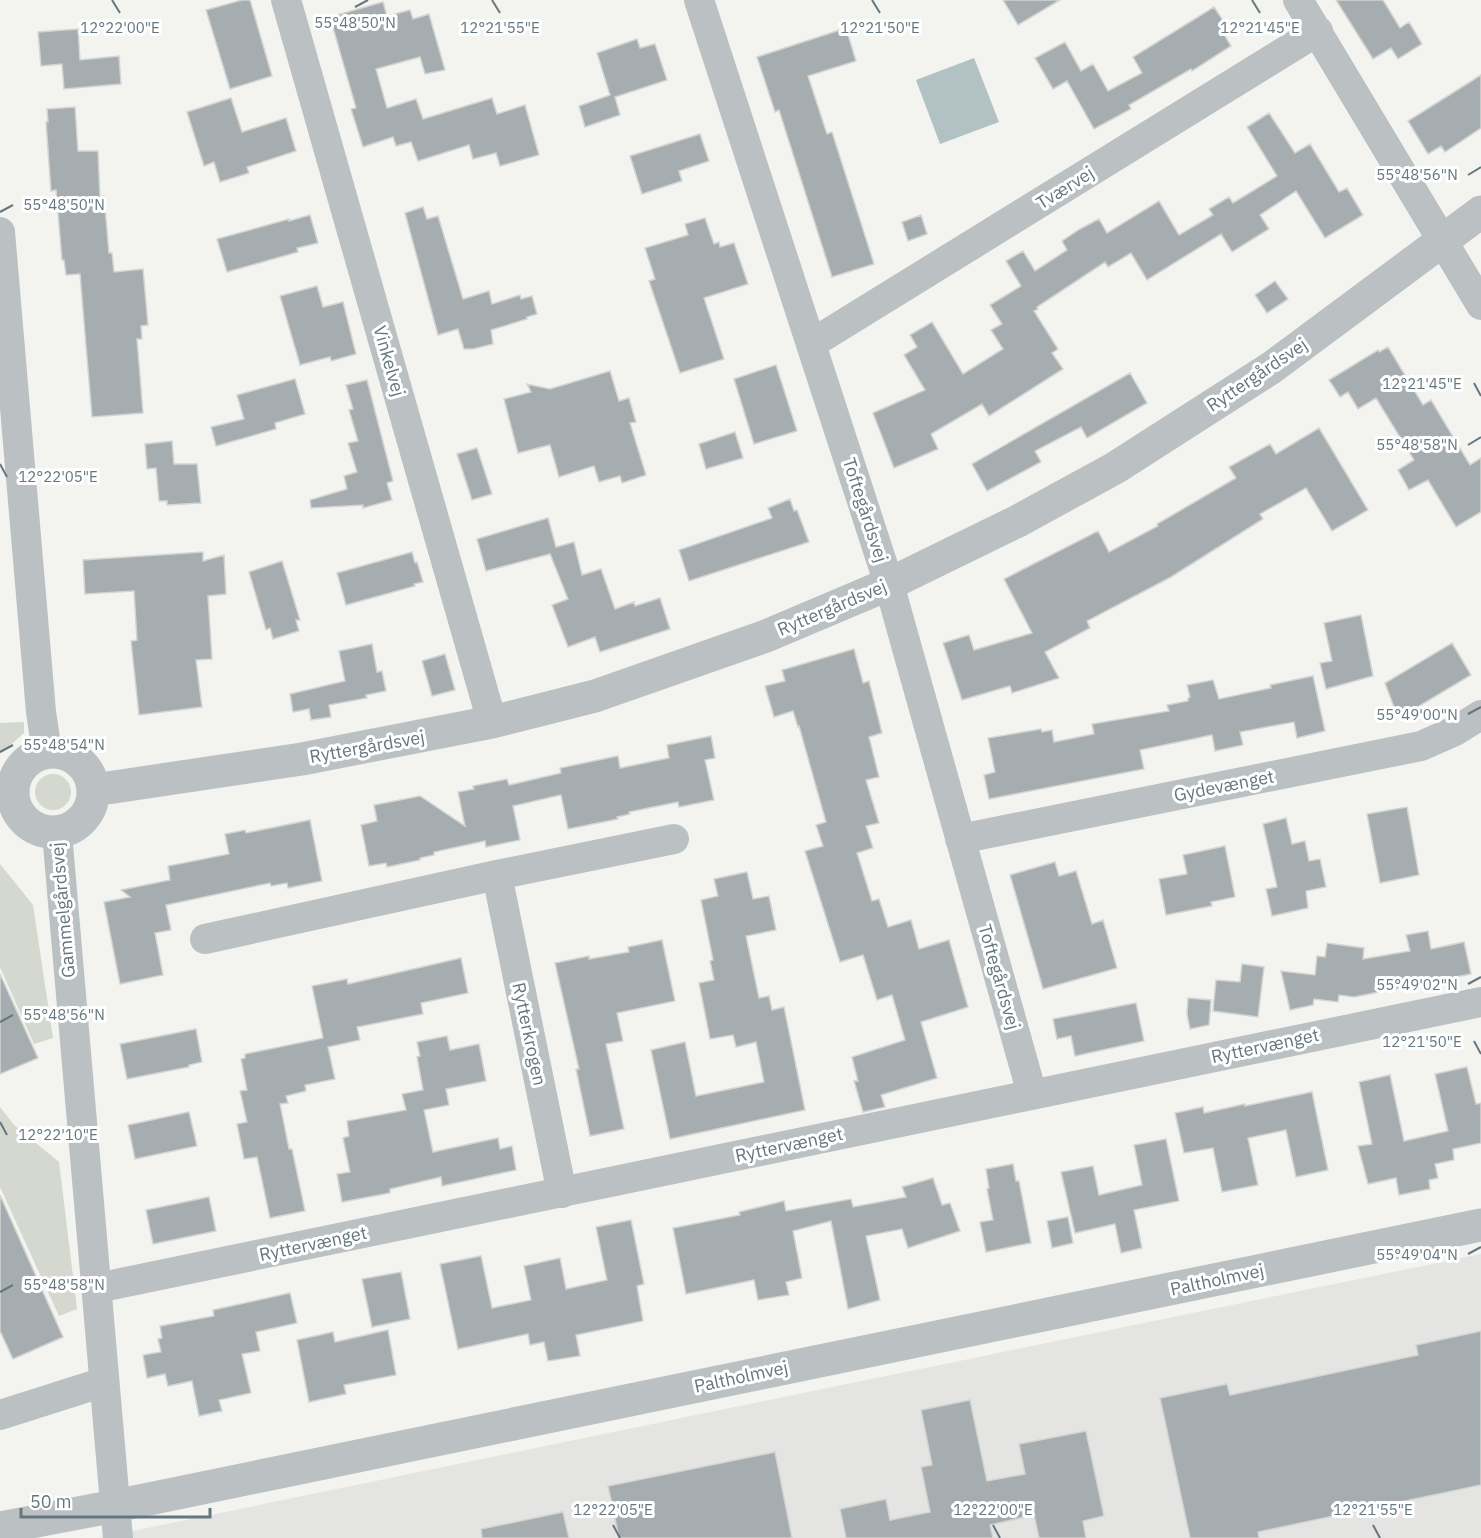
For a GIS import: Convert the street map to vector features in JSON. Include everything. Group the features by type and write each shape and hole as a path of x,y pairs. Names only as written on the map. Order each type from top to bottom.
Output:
{"street":[{"name":"Vinkelvej","path":"286,0 492,722"},
{"name":"Toftegårdsvej","path":"699,0 889,584 1032,1094"},
{"path":"1298,0 1481,305"},
{"name":"Tværvej","path":"811,344 1318,32"},
{"name":"Ryttergårdsvej","path":"94,790 302,759 492,722 595,696 766,636 889,584 1018,521 1127,460 1271,368 1481,212"},
{"path":"0,232 40,702 47,752"},
{"name":"Gydevænget","path":"960,839 1421,746 1481,716"},
{"path":"47,752 66,754 75,758 88,772 94,790 93,801 84,819 67,831 57,833 38,830 23,820 6,794 18,771 26,762 47,752"},
{"name":"Gammelgårdsvej","path":"57,833 118,1538"},
{"path":"205,939 674,839"},
{"name":"Rytterkrogen","path":"497,875 562,1193"},
{"name":"Ryttervænget","path":"97,1288 1481,1002"},
{"name":"Paltholmvej","path":"0,1528 1481,1225"},
{"path":"0,1415 104,1382"}],"shaded area":[{"path":"974,58 999,122 940,144 916,80"},
{"path":"24,722 24,733 0,754 0,723"},
{"path":"53,774 66,779 71,792 66,805 53,810 40,805 35,792 40,779"},
{"path":"0,864 33,905 53,1038 34,1044 0,967"},
{"path":"0,1107 14,1125 59,1162 77,1309 59,1316 0,1187"},
{"path":"1481,1254 1481,1538 99,1538 803,1393"}],"building":[{"path":"250,0 272,76 230,89 206,10"},
{"path":"1003,0 1060,0 1018,25"},
{"path":"1336,0 1383,0 1400,28 1409,22 1422,44 1398,59 1391,48 1373,59"},
{"path":"383,2 387,16 410,10 413,19 429,14 445,70 425,74 420,57 376,69 387,108 416,99 423,119 492,98 497,114 525,105 539,155 500,166 496,153 473,159 469,145 418,161 411,142 396,146 393,137 363,147 351,109 356,108 330,17"},
{"path":"1214,7 1228,28 1222,31 1231,46 1192,71 1191,69 1129,105 1131,109 1094,129 1067,81 1053,89 1035,58 1065,42 1081,71 1093,64 1108,91 1142,73 1133,57"},
{"path":"846,28 856,61 808,76 827,134 832,132 874,264 832,277 779,110 775,112 757,57"},
{"path":"78,29 80,60 119,56 121,84 64,89 62,64 41,66 38,32"},
{"path":"637,39 640,48 655,44 667,80 615,97 620,115 585,127 579,106 610,95 597,53"},
{"path":"1481,75 1481,128 1445,152 1441,146 1428,154 1408,121"},
{"path":"231,98 242,132 286,118 296,151 247,167 249,173 220,182 214,162 204,166 187,112"},
{"path":"75,107 78,151 98,151 100,197 104,196 109,253 112,253 114,272 143,269 148,325 141,326 142,339 137,339 143,413 92,417 80,274 66,275 64,260 62,260 56,190 51,191 46,122 48,122 47,109"},
{"path":"1269,113 1295,153 1310,144 1339,192 1347,188 1363,215 1325,238 1296,191 1260,215 1269,229 1232,252 1221,234 1147,280 1131,253 1108,267 1105,262 1034,311 1058,349 1052,353 1063,369 989,416 982,404 931,434 938,449 894,468 873,413 925,390 904,355 917,347 910,335 932,322 963,374 1003,349 991,330 1002,324 990,305 1021,286 1006,261 1023,251 1035,271 1067,250 1062,241 1080,229 1099,219 1107,233 1159,201 1179,235 1213,215 1209,209 1229,197 1233,203 1277,176 1247,127"},
{"path":"700,134 709,161 679,171 682,181 642,194 630,156"},
{"path":"423,207 427,219 438,216 463,299 489,291 492,304 520,295 521,299 532,296 537,314 491,330 493,344 473,349 464,349 458,329 438,335 405,213"},
{"path":"310,215 318,243 297,248 298,252 227,272 217,239"},
{"path":"921,215 927,234 908,241 902,222"},
{"path":"705,218 714,244 719,242 720,247 734,243 748,284 704,298 724,359 680,373 649,281 655,279 645,248 688,235 685,224"},
{"path":"1275,281 1288,299 1267,313 1255,295"},
{"path":"317,286 323,307 343,302 356,354 331,361 330,357 300,365 280,296"},
{"path":"1388,347 1423,405 1431,400 1470,465 1481,458 1481,512 1456,527 1428,480 1409,490 1398,470 1414,460 1376,398 1358,409 1348,392 1340,397 1329,380 1378,350 1379,352"},
{"path":"776,365 797,431 754,444 734,379"},
{"path":"610,371 619,401 629,398 636,422 630,423 646,475 622,483 620,476 599,482 594,466 559,477 550,445 518,453 504,399 531,392 527,384 550,389"},
{"path":"1130,373 1147,403 1087,438 1081,427 1035,451 1041,462 987,491 972,464"},
{"path":"295,379 305,414 275,423 276,429 216,446 211,427 244,419 237,395"},
{"path":"367,380 393,481 387,483 392,500 363,508 363,505 311,508 310,500 347,489 344,476 357,472 348,443 358,441 349,410 353,409 346,385"},
{"path":"1319,428 1368,510 1332,531 1306,488 1260,514 1263,519 1171,577 1087,621 1090,628 1045,652 1059,678 1012,693 1010,686 962,700 943,643 969,635 974,650 1032,633 1004,579 1098,531 1109,552 1158,526 1157,524 1236,478 1229,467 1270,444 1276,454"},
{"path":"735,432 743,458 706,469 699,444"},
{"path":"172,441 174,464 197,464 201,503 167,505 167,501 159,501 156,468 147,469 145,444"},
{"path":"477,448 492,494 472,500 457,454"},
{"path":"790,499 794,511 797,510 809,542 689,581 679,550 772,518 768,508"},
{"path":"548,518 556,547 574,542 582,575 601,569 615,609 634,602 635,606 660,598 670,629 600,652 595,637 568,647 552,605 568,599 550,554 486,571 477,539"},
{"path":"203,552 203,561 224,555 226,594 208,596 212,659 196,660 202,707 139,715 131,641 137,640 134,591 85,594 83,560"},
{"path":"412,552 423,582 346,605 337,573"},
{"path":"282,561 300,620 296,620 299,631 273,639 270,628 266,630 249,572"},
{"path":"1361,615 1373,676 1326,689 1320,663 1332,661 1324,623"},
{"path":"1452,643 1471,675 1411,711 1411,709 1397,715 1385,683"},
{"path":"372,644 377,672 382,671 386,691 366,695 367,698 329,705 331,717 311,720 309,709 293,712 290,694 345,681 339,651"},
{"path":"854,649 863,683 869,681 882,733 869,737 879,777 866,780 879,823 866,826 873,848 857,853 872,901 879,899 888,927 911,920 919,949 949,940 968,1007 921,1022 937,1078 881,1095 885,1107 863,1112 854,1081 858,1081 852,1057 905,1040 892,995 877,1000 863,955 840,962 805,851 823,846 816,825 826,822 793,711 774,717 765,686 785,681 782,670"},
{"path":"445,654 455,690 432,696 422,661"},
{"path":"1313,676 1325,731 1297,738 1294,722 1240,732 1243,745 1215,751 1212,735 1140,750 1144,769 989,799 984,775 995,772 988,738 1041,729 1042,732 1052,730 1054,742 1094,734 1092,724 1169,711 1167,705 1188,701 1190,697 1187,685 1213,680 1219,699"},
{"path":"711,736 715,758 705,760 714,800 679,807 678,802 629,812 630,814 617,817 618,819 568,829 561,795 513,806 520,840 486,847 485,841 434,852 434,855 420,858 420,860 387,867 386,863 369,866 361,825 377,821 374,805 420,796 465,826 458,792 474,789 473,786 507,779 509,785 561,773 560,768 618,756 620,768 669,758 667,745"},
{"path":"1407,807 1419,875 1380,883 1367,814"},
{"path":"1286,818 1292,844 1305,841 1309,861 1320,859 1326,887 1306,891 1308,908 1272,916 1266,889 1277,887 1263,824"},
{"path":"310,820 322,881 288,888 287,883 271,886 270,883 166,905 171,930 155,933 163,975 120,984 104,902 130,897 121,890 170,880 168,866 229,854 225,834 245,830 246,833"},
{"path":"1225,846 1235,897 1211,902 1212,906 1166,915 1159,879 1187,874 1183,855"},
{"path":"1055,862 1059,876 1076,871 1092,924 1103,920 1117,968 1043,989 1010,875"},
{"path":"747,872 753,899 769,896 776,930 746,936 759,998 769,996 772,1010 784,1007 805,1110 670,1139 651,1050 685,1042 696,1096 764,1082 756,1042 736,1047 733,1035 710,1039 699,983 714,980 710,961 713,960 701,900 718,896 714,879"},
{"path":"1428,931 1431,949 1464,942 1471,974 1354,997 1339,995 1338,1002 1314,999 1313,1005 1290,1010 1281,971 1315,975 1317,956 1325,957 1327,943 1364,948 1363,959 1410,951 1406,935"},
{"path":"662,940 675,1001 617,1013 623,1041 606,1044 624,1129 590,1136 576,1069 579,1069 555,963 589,956 589,959 629,952 628,947"},
{"path":"461,958 468,993 421,1003 423,1014 357,1027 360,1040 328,1047 335,1079 305,1085 306,1091 286,1096 288,1103 280,1104 305,1211 270,1218 257,1157 244,1159 237,1124 247,1122 240,1091 247,1090 241,1059 245,1058 245,1054 323,1038 312,986 347,979 348,984"},
{"path":"1242,964 1264,967 1258,1017 1213,1011 1216,980 1240,982"},
{"path":"0,974 38,1058 0,1074"},
{"path":"1188,998 1211,1000 1209,1025 1190,1029 1187,1014"},
{"path":"1136,1003 1144,1041 1075,1056 1071,1036 1057,1039 1053,1019"},
{"path":"196,1029 202,1062 189,1065 189,1067 127,1079 120,1044"},
{"path":"447,1036 450,1050 479,1044 486,1081 446,1089 449,1105 424,1110 433,1152 498,1138 500,1149 512,1146 516,1170 442,1186 441,1177 390,1189 390,1193 342,1202 337,1174 350,1172 343,1138 349,1136 347,1121 406,1110 402,1094 423,1090 417,1057 420,1056 417,1042"},
{"path":"1467,1067 1476,1104 1481,1103 1481,1143 1453,1149 1454,1160 1435,1164 1438,1178 1429,1180 1430,1189 1399,1195 1396,1178 1368,1184 1358,1146 1372,1144 1359,1082 1390,1075 1404,1141 1448,1131 1435,1074"},
{"path":"1312,1092 1328,1170 1296,1177 1286,1130 1248,1138 1258,1185 1222,1192 1213,1148 1184,1153 1175,1113 1203,1107 1204,1113"},
{"path":"189,1112 197,1146 135,1159 128,1125"},
{"path":"1166,1139 1179,1201 1134,1210 1142,1248 1121,1253 1115,1224 1075,1233 1061,1172 1093,1166 1099,1195 1142,1185 1134,1145"},
{"path":"1013,1164 1016,1181 1019,1181 1031,1243 986,1252 980,1222 993,1220 986,1169"},
{"path":"933,1178 942,1205 950,1203 960,1231 908,1248 902,1229 866,1236 880,1300 848,1309 831,1221 793,1231 802,1278 786,1282 789,1295 758,1300 754,1280 686,1294 673,1228 740,1215 739,1212 784,1201 786,1211 851,1199 853,1207 906,1197 902,1187"},
{"path":"0,1195 63,1337 13,1359 0,1331"},
{"path":"209,1197 216,1231 153,1244 146,1210"},
{"path":"1068,1217 1073,1243 1052,1248 1047,1221"},
{"path":"631,1220 644,1284 637,1286 643,1321 576,1335 580,1356 548,1361 544,1342 530,1345 528,1334 458,1349 440,1264 481,1256 492,1308 531,1300 524,1266 560,1258 566,1289 607,1280 596,1227"},
{"path":"401,1272 410,1319 372,1327 362,1279"},
{"path":"290,1293 297,1323 256,1332 260,1351 242,1354 251,1393 219,1400 222,1411 199,1416 192,1381 168,1386 165,1374 147,1378 143,1355 161,1352 158,1339 162,1338 160,1326 214,1316 213,1310"},
{"path":"388,1330 396,1375 344,1385 346,1394 309,1402 297,1340 333,1332 335,1342"},
{"path":"1481,1331 1481,1485 1258,1532 1259,1538 1190,1538 1160,1398 1227,1384 1230,1395 1418,1355 1416,1345"},
{"path":"970,1400 987,1481 1025,1474 1019,1444 1086,1431 1104,1516 1083,1521 1086,1538 1039,1538 1034,1515 990,1525 993,1538 846,1538 840,1509 886,1499 890,1520 930,1512 921,1467 932,1465 921,1410"},
{"path":"775,1452 792,1538 619,1538 608,1486"},
{"path":"563,1512 569,1538 482,1538 481,1529"}]}
